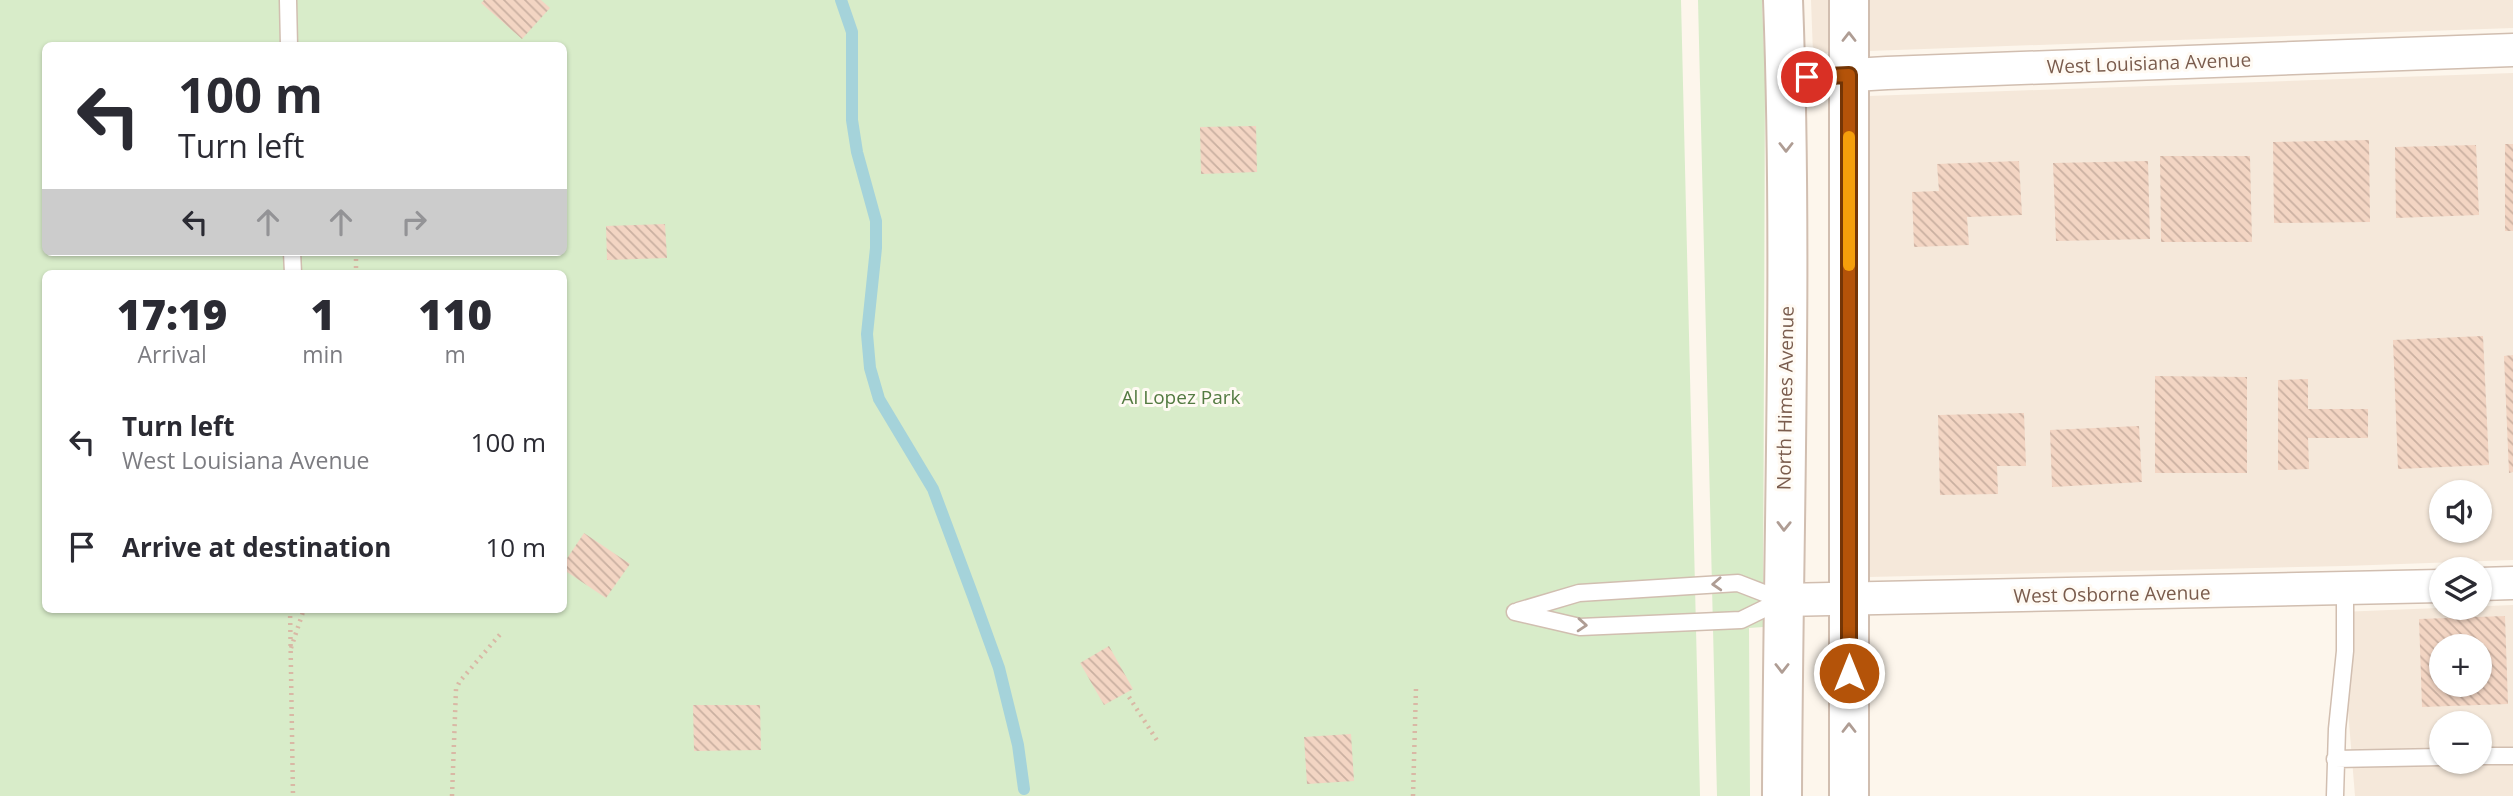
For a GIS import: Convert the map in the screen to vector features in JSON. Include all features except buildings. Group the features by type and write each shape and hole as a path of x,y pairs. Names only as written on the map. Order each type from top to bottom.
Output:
{"street":[{"name":"North Himes Avenue","path":"1782,796 1786,384 1786,79 1783,0"},
{"path":"1849,0 1849,796"},
{"name":"West Louisiana Avenue","path":"1786,79 2513,50"},
{"path":"2492,584 2513,583"},
{"name":"West Osborne Avenue","path":"1782,600 2429,586"}],"lane":[{"path":"288,0 289,42"},
{"path":"1738,583 1782,600 1741,620 1580,627 1515,611 1579,593 1738,583"},
{"path":"2335,796 2335,759 2345,651 2346,589"},
{"path":"2492,756 2513,756"},
{"path":"2335,759 2429,757"}],"path":[{"path":"290,613 293,796"},
{"path":"289,652 303,613"},
{"path":"452,796 456,689 503,631"},
{"path":"1413,796 1416,688"},
{"path":"1129,697 1158,742"}],"shaded area":[{"path":"1811,0 1829,0 1829,53 1813,54"},
{"path":"1869,0 2513,0 2513,28 1869,51"},
{"path":"2513,73 2513,560 2492,561 2492,557 2429,557 2429,563 2345,566 1868,577 1869,96"},
{"path":"2513,605 2513,796 2355,796 2340,612 2429,608 2429,620 2492,620 2492,606"}],"green space":[{"name":"Al Lopez Park","path":"0,0 1681,0 1700,796 0,796"},
{"path":"1698,0 1762,0 1765,79 1763,627 1749,628 1750,796 1717,796"}],"waterway":[{"path":"841,0 852,32 852,120 857,152 876,221 876,248 867,334 870,368 879,399 933,489 973,596 999,668 1018,745 1024,789"}],"slow traffic":[{"path":"1849,137 1849,265"}],"route":[{"path":"1807,77 1849,75 1849,673"}]}
